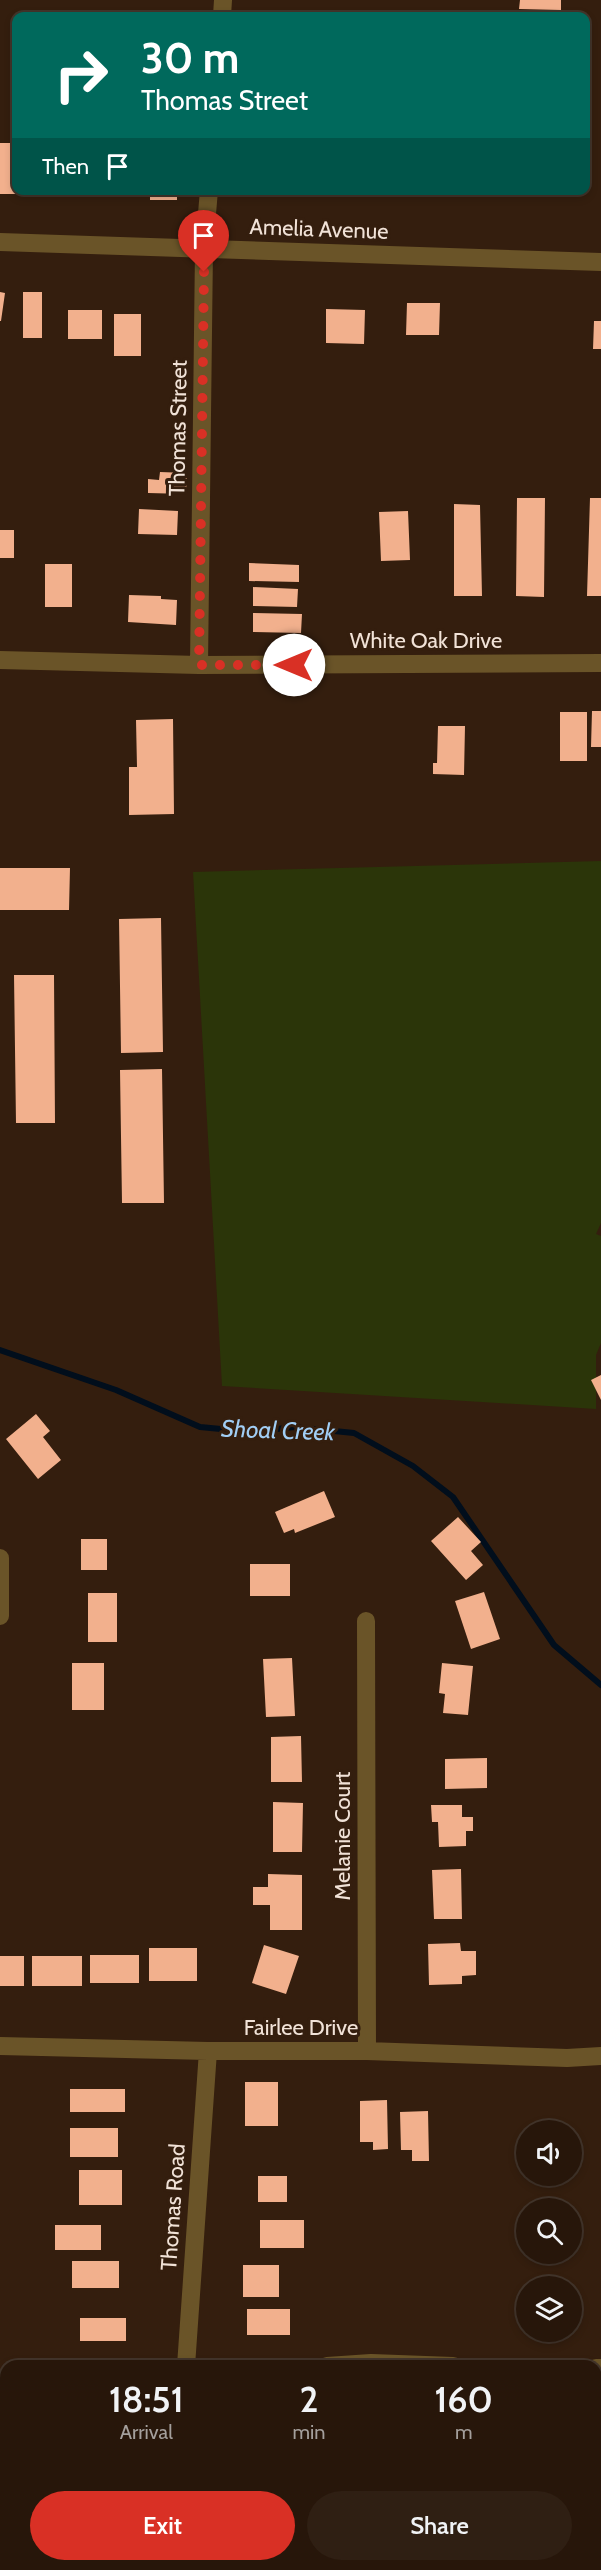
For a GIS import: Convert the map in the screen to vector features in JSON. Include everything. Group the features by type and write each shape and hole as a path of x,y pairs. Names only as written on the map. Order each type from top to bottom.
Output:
{"street":[{"name":"Thomas Street","path":"199,665 204,249 209,195"},
{"name":"Amelia Avenue","path":"0,242 601,262"},
{"name":"White Oak Drive","path":"0,660 199,665 601,663"},
{"path":"0,1558 0,1616"},
{"name":"Melanie Court","path":"366,1621 367,2051"},
{"name":"Fairlee Drive","path":"0,2046 208,2051 367,2051 567,2058 601,2056"},
{"name":"Thomas Road","path":"186,2360 208,2051"}],"green space":[{"path":"601,861 601,1223 596,1234 601,1236 601,1343 596,1355 596,1409 222,1386 193,872"}],"building":[{"path":"520,0 561,0 561,10 519,9"},
{"path":"0,143 12,143 12,194 0,194"},
{"path":"50,195 76,195 76,196"},
{"path":"150,195 177,195 177,200 150,200"},
{"path":"0,292 5,293 1,321 0,321"},
{"path":"23,292 42,292 42,338 23,338"},
{"path":"407,303 440,303 439,335 406,335"},
{"path":"326,309 365,310 364,344 326,343"},
{"path":"68,310 102,310 102,339 68,339"},
{"path":"114,314 141,314 141,356 114,356"},
{"path":"594,321 601,321 601,349 593,349"},
{"path":"160,472 187,473 186,494 148,493 148,479 159,480"},
{"path":"517,498 545,498 544,597 516,596"},
{"path":"590,498 601,498 601,596 587,596"},
{"path":"454,504 480,505 482,596 454,596"},
{"path":"139,509 178,511 177,535 138,534"},
{"path":"408,511 410,560 381,561 379,512"},
{"path":"0,530 14,530 14,558 0,558"},
{"path":"249,563 299,565 299,582 249,581"},
{"path":"45,564 72,564 72,607 45,607"},
{"path":"253,587 298,589 297,607 253,606"},
{"path":"129,595 161,596 161,599 177,600 176,625 128,622"},
{"path":"253,613 302,614 301,633 253,632"},
{"path":"592,711 601,711 601,747 591,747"},
{"path":"560,712 587,712 587,761 560,761"},
{"path":"173,719 174,814 129,815 129,767 137,767 136,720"},
{"path":"438,726 465,726 464,775 433,774 433,763 437,763"},
{"path":"0,868 70,868 69,910 0,910"},
{"path":"161,918 163,1052 121,1053 119,919"},
{"path":"14,975 54,975 55,1123 16,1123"},
{"path":"162,1069 164,1203 122,1203 120,1070"},
{"path":"601,1375 601,1400 591,1380"},
{"path":"36,1414 50,1431 43,1437 61,1460 38,1479 6,1439"},
{"path":"324,1491 335,1517 295,1533 294,1529 284,1533 275,1512"},
{"path":"458,1517 481,1542 471,1551 483,1565 466,1580 431,1541"},
{"path":"81,1539 107,1539 107,1570 81,1570"},
{"path":"250,1564 290,1564 290,1596 250,1596"},
{"path":"484,1592 500,1639 471,1649 455,1601"},
{"path":"88,1593 117,1593 117,1642 88,1642"},
{"path":"292,1658 295,1716 266,1717 263,1659"},
{"path":"72,1663 104,1663 104,1710 72,1710"},
{"path":"442,1663 473,1666 468,1715 443,1713 445,1694 439,1693"},
{"path":"301,1736 302,1782 271,1782 271,1737"},
{"path":"487,1758 487,1788 445,1789 445,1759"},
{"path":"273,1802 303,1803 302,1852 273,1852"},
{"path":"431,1805 462,1805 462,1817 473,1817 473,1831 466,1831 466,1846 439,1847 438,1822 432,1822"},
{"path":"461,1869 462,1919 434,1919 432,1870"},
{"path":"268,1874 302,1875 302,1930 270,1930 270,1905 253,1905 253,1887 268,1887"},
{"path":"460,1943 461,1951 476,1951 476,1975 462,1976 462,1984 429,1985 428,1944"},
{"path":"264,1945 299,1956 286,1994 252,1983"},
{"path":"149,1948 197,1948 197,1981 149,1981"},
{"path":"90,1955 139,1955 139,1983 90,1983"},
{"path":"0,1956 24,1956 24,1986 0,1986"},
{"path":"32,1956 82,1956 82,1986 32,1986"},
{"path":"245,2082 278,2082 278,2126 245,2126"},
{"path":"70,2089 125,2089 125,2112 70,2112"},
{"path":"387,2100 388,2149 373,2150 373,2142 360,2142 360,2101"},
{"path":"428,2111 429,2161 412,2161 412,2150 401,2150 400,2112"},
{"path":"70,2128 118,2128 118,2157 70,2157"},
{"path":"79,2170 122,2170 122,2205 79,2205"},
{"path":"258,2176 287,2176 287,2202 258,2202"},
{"path":"260,2220 304,2220 304,2248 260,2248"},
{"path":"55,2225 101,2225 101,2250 55,2250"},
{"path":"72,2261 119,2261 119,2288 72,2288"},
{"path":"243,2265 279,2265 279,2297 243,2297"},
{"path":"247,2309 290,2309 290,2335 247,2335"},
{"path":"80,2318 126,2318 126,2341 80,2341"}],"waterway":[{"name":"Shoal Creek","path":"0,1350 116,1390 200,1427 252,1432 294,1427 354,1433 413,1466 453,1497 554,1645 601,1685"}],"route":[{"path":"204,272 199,665 294,665"}]}
